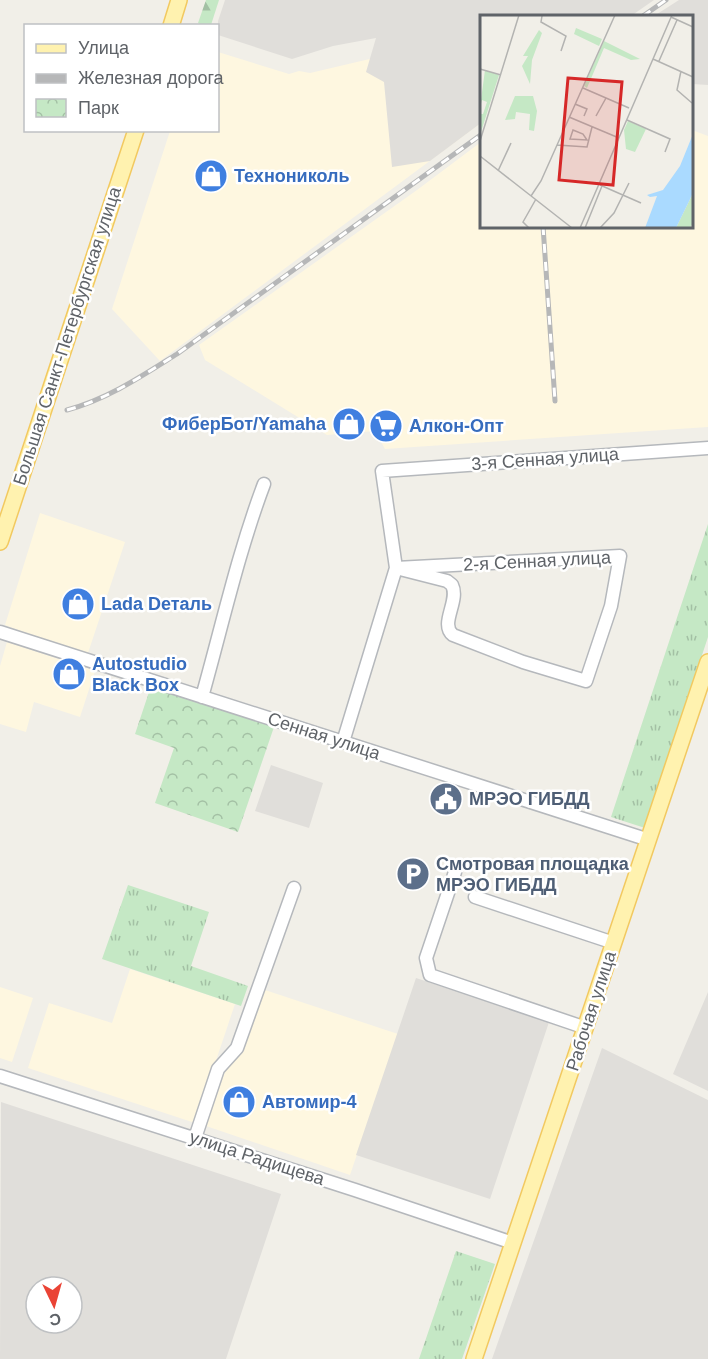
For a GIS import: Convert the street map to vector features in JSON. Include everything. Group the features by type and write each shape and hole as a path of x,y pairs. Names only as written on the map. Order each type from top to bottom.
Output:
{"main road":[{"path":"172,24 179,0"},
{"name":"Большая Санкт-Петербургская улица","path":"0,542 135,132"},
{"name":"Рабочая улица","path":"474,1359 708,662"}],"street":[{"name":"3-я Сенная улица","path":"396,568 382,471 708,448"},
{"path":"202,697 247,530 264,484"},
{"name":"2-я Сенная улица","path":"620,556 611,606 586,681 524,662 453,635 448,631 447,626 455,597 452,585 447,581 396,568 620,556"},
{"path":"343,742 396,568"},
{"name":"Сенная улица","path":"0,632 649,840"},
{"path":"455,872 426,958 430,975 586,1028"},
{"path":"195,1138 218,1068 237,1048 294,888"},
{"path":"475,897 614,943"},
{"name":"улица Радищева","path":"0,1076 513,1244"}],"shaded area":[{"path":"225,0 654,0 632,15 480,15 480,124 430,161 392,167 384,82 366,72 376,38 333,46 292,59 219,35 218,21"},
{"path":"679,0 708,0 708,85 693,84 693,15 656,15"},
{"path":"480,17 480,124 160,361 112,309 170,132 219,132 219,52 289,74 299,71 310,73 378,57"},
{"path":"693,130 708,136 708,427 385,449 375,431 327,435 205,360 199,345 480,143 480,228 693,228"},
{"path":"40,513 125,542 87,656 5,625"},
{"path":"7,642 95,671 80,717 34,702 26,732 0,724 0,666"},
{"path":"271,765 323,783 309,828 255,811"},
{"path":"130,969 235,1004 195,1123 28,1068 49,1003 112,1023"},
{"path":"416,978 549,1022 490,1199 356,1155"},
{"path":"0,987 33,998 12,1062 0,1058"},
{"path":"265,990 398,1034 350,1175 206,1126 228,1063 241,1052"},
{"path":"708,992 708,1091 673,1074"},
{"path":"602,1048 708,1100 708,1359 492,1359"},
{"path":"1,1102 281,1194 226,1359 0,1359"}],"green space":[{"path":"206,0 219,0 211,24 198,23"},
{"path":"708,524 708,637 645,828 611,817"},
{"path":"151,686 274,727 238,832 155,803 174,748 135,734"},
{"path":"128,885 209,912 191,966 248,986 241,1006 102,959"},
{"path":"456,1251 495,1264 462,1359 419,1359"}],"railway":[{"path":"644,15 666,0"},
{"path":"67,410 111,393 177,354 480,135"},
{"path":"543,228 555,401"}],"place":[{"name":"Технониколь","path":"211,176"},
{"name":"ФиберБот/Yamaha","path":"349,424"},
{"name":"Алкон-Опт","path":"386,426"},
{"name":"Lada Dеталь","path":"78,604"},
{"name":"Autostudio Black Box","path":"69,674"},
{"name":"МРЭО ГИБДД","path":"446,799"},
{"name":"Смотровая площадка МРЭО ГИБДД","path":"413,874"},
{"name":"Автомир-4","path":"239,1102"}]}
